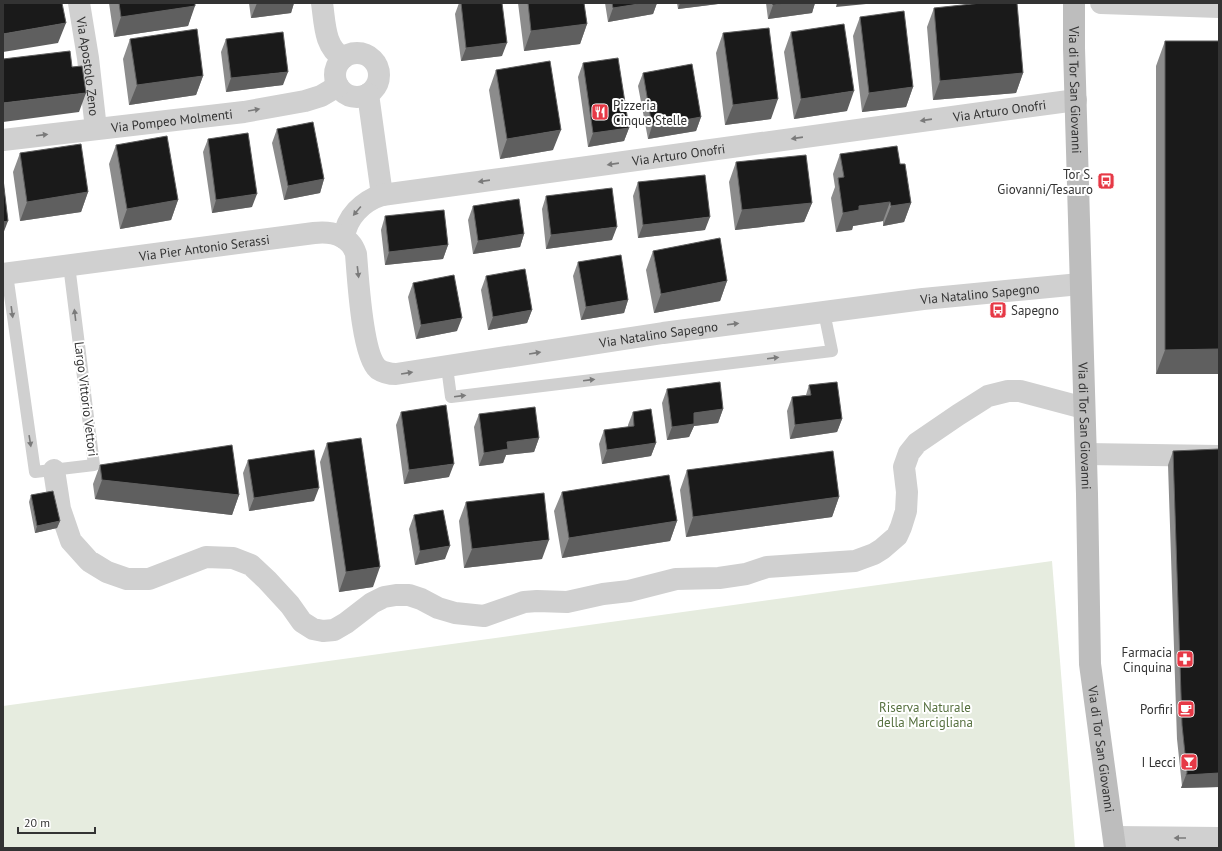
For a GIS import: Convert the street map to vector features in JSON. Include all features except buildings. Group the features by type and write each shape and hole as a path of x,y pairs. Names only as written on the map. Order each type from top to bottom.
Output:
{"street":[{"name":"Via Apostolo Zeno","path":"79,3 88,58 96,129"},
{"path":"322,3 330,46 333,51 343,58"},
{"name":"Via di Tor San Giovanni","path":"1074,3 1090,664 1114,843"},
{"path":"1101,3 1219,7"},
{"path":"357,53 364,54 376,62 380,76 374,90 362,97 348,96 342,92 335,79 335,71 343,58 349,54 357,53"},
{"name":"Via Pompeo Molmenti","path":"3,140 244,112 304,101 321,96 338,86"},
{"path":"344,238 348,223 358,210 369,200 382,195 368,94"},
{"name":"Via Arturo Onofri","path":"382,195 1076,100"},
{"name":"Via Pier Antonio Serassi","path":"5,274 314,233 334,234 344,238"},
{"name":"Via Natalino Sapegno","path":"344,238 354,249 356,254 365,337 370,356 378,368 390,374 447,367 662,333 923,299 1080,284"},
{"path":"54,470 60,509 71,541 88,561 106,572 126,579 149,578 206,557 233,558 251,566 267,580 290,605 302,622 312,629 324,631 334,630 346,623 372,603 396,594 409,595 421,599 438,608 455,613 484,616 524,602 567,602 603,594 630,591 676,580 718,578 746,574 767,567 855,561 874,554 896,536 901,527 906,511 907,492 904,467 909,453 917,443 958,415 988,396 1008,391 1028,392 1084,408"},
{"path":"1086,454 1219,456"},
{"path":"1114,843 1219,838"}],"lane":[{"name":"Largo Vittorio Vettori","path":"5,274 35,472 94,465 69,266"},
{"path":"447,367 451,397 832,351 824,312"}],"green space":[{"name":"Riserva Naturale della Marcigliana","path":"1052,561 1075,848 3,848 3,706"}],"place":[{"name":"Pizzeria Cinque Stelle","path":"600,112"},
{"name":"Tor S. Giovanni/Tesauro","path":"1106,181"},
{"name":"Sapegno","path":"998,310"},
{"name":"Farmacia Cinquina","path":"1185,659"},
{"name":"Porfiri","path":"1186,709"},
{"name":"I Lecci","path":"1189,762"}]}
